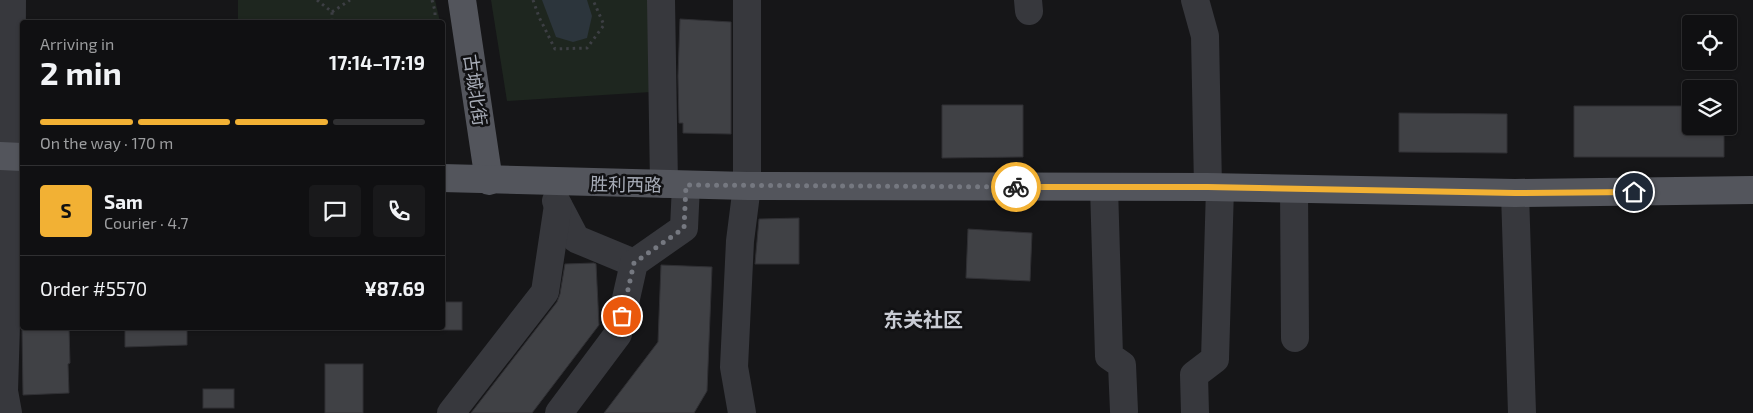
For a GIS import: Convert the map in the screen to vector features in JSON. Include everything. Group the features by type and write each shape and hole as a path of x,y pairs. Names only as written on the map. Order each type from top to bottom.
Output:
{"main road":[{"name":"古城北街","path":"462,0 489,181"},
{"name":"胜利西路","path":"445,178 489,181 552,194 675,185 1214,187 1515,193 1753,190"}],"street":[{"path":"8,413 4,391 11,157 12,0"},
{"path":"559,413 618,334 634,263 684,228 675,185 661,0"},
{"path":"742,413 734,367 740,241 747,186 748,0"},
{"path":"1195,0 1205,36 1214,187 1215,359 1194,375 1195,413"},
{"path":"1104,187 1109,356 1122,365 1124,410"},
{"path":"1294,189 1295,338"},
{"path":"1515,193 1522,413"},
{"path":"552,194 576,239 634,263"},
{"path":"451,413 545,292 552,194"}],"path":[{"path":"317,0 332,12"},
{"path":"332,12 350,0"},
{"path":"432,0 436,10 436,20"},
{"path":"533,0 555,49 587,48 604,25 594,0"},
{"path":"332,12 332,20"}],"shaded area":[{"path":"238,0 435,0 440,20 238,20"},
{"path":"491,0 654,0 651,92 507,101"},
{"path":"542,0 587,0 592,16 587,38 573,42 556,37"}],"building":[{"path":"680,19 731,22 731,134 683,133 683,123 679,123"},
{"path":"942,105 1023,105 1023,157 942,158"},
{"path":"1574,106 1682,106 1682,135 1724,135 1724,157 1574,157"},
{"path":"1399,113 1507,114 1507,153 1399,152"},
{"path":"799,218 799,264 755,264 759,219"},
{"path":"968,229 1032,233 1030,281 966,278"},
{"path":"565,264 596,264 599,325 532,413 471,413 557,302"},
{"path":"661,265 712,267 707,391 694,413 604,413 658,342"},
{"path":"445,302 462,302 462,330 445,330"},
{"path":"22,330 69,330 69,393 23,395"},
{"path":"125,330 187,330 187,345 125,347"},
{"path":"325,364 363,364 363,413 325,413"},
{"path":"203,389 234,389 234,408 203,408"}],"way so far":[{"path":"622,316 634,263 684,228 686,185 1016,187"}],"district":[{"name":"东关社区","path":"923,319"}],"route":[{"path":"1016,187 1208,187 1515,193 1634,192"}]}
